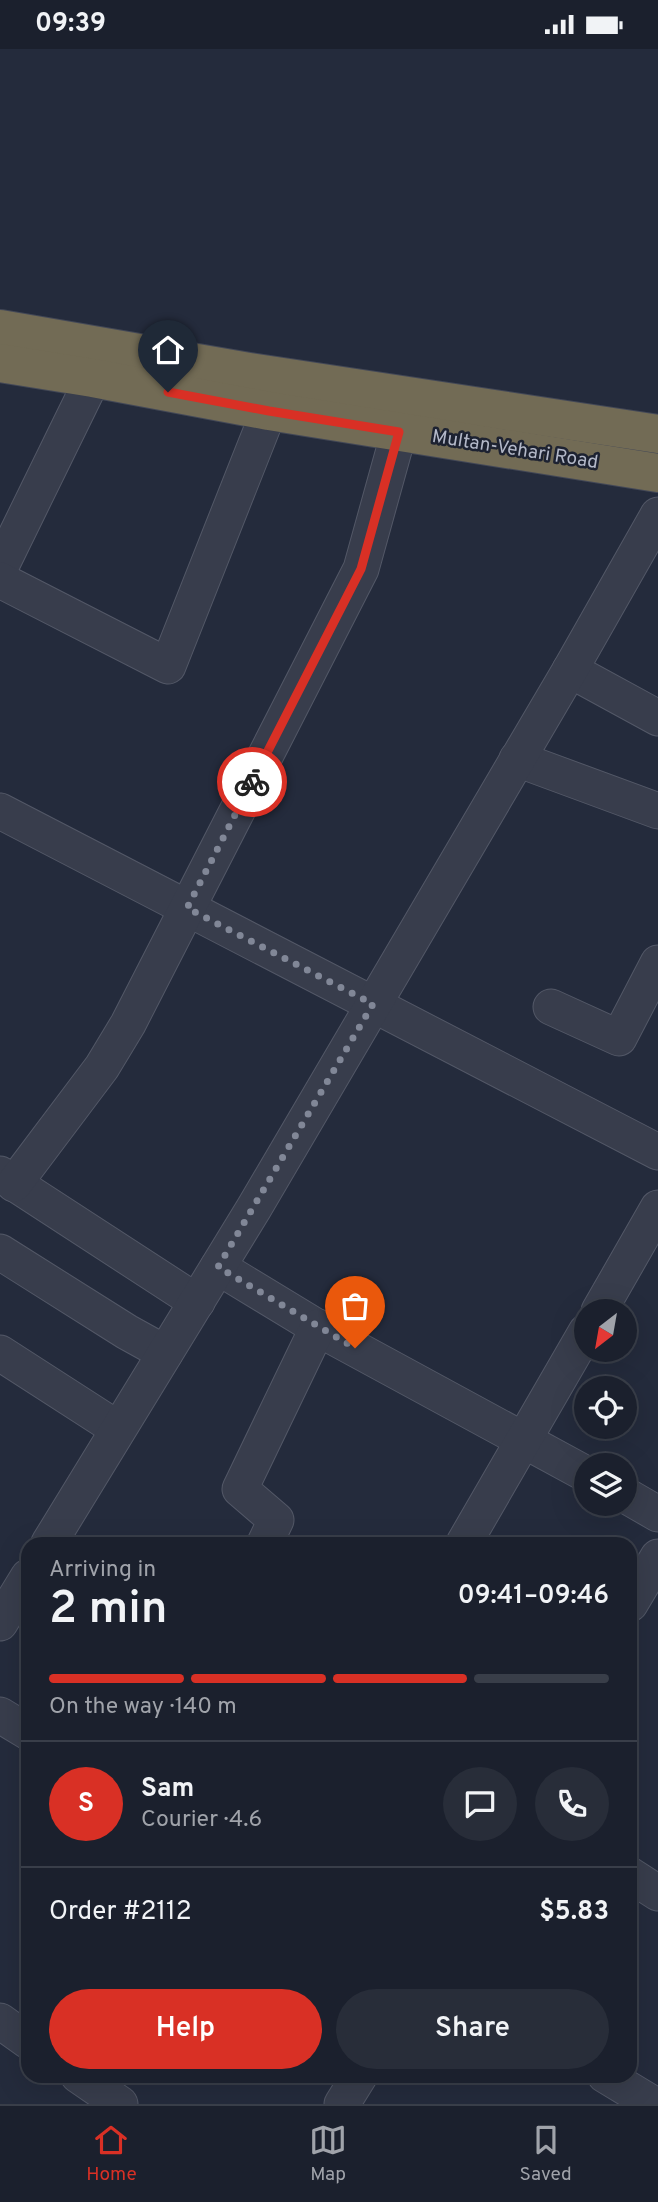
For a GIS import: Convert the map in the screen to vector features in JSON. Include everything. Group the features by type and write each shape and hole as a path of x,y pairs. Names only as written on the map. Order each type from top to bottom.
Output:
{"highway":[{"name":"Multan-Vehari Road","path":"0,329 249,372 658,434"},
{"name":"Multan-Vehari Road","path":"0,363 269,411 658,473"}],"street":[{"path":"0,568 93,378"},
{"path":"0,580 168,666 269,411"},
{"path":"197,1302 7,1179 102,1067 128,1024 361,569 399,432"},
{"path":"53,1537 218,1267 570,670 658,515"},
{"path":"570,670 658,719"},
{"path":"517,759 658,811"},
{"path":"0,811 658,1151"},
{"path":"551,1007 619,1038 658,963"},
{"path":"606,1299 658,1208"},
{"path":"0,1252 165,1353"},
{"path":"218,1267 318,1327 574,1467"},
{"path":"268,1537 276,1520 240,1489 318,1327"},
{"path":"0,1353 118,1429"},
{"path":"467,1537 574,1353"},
{"path":"637,1502 658,1514"},
{"path":"637,1592 658,1557"},
{"path":"0,1623 21,1588"},
{"path":"0,1715 21,1728"},
{"path":"637,1880 658,1893"},
{"path":"0,2021 21,2036"},
{"path":"90,2083 120,2104"},
{"path":"342,2104 355,2083"},
{"path":"618,2083 653,2104"}],"way so far":[{"path":"252,782 187,908 373,1004 218,1267 355,1348"}],"route":[{"path":"168,392 399,432 361,569 252,782"}]}
